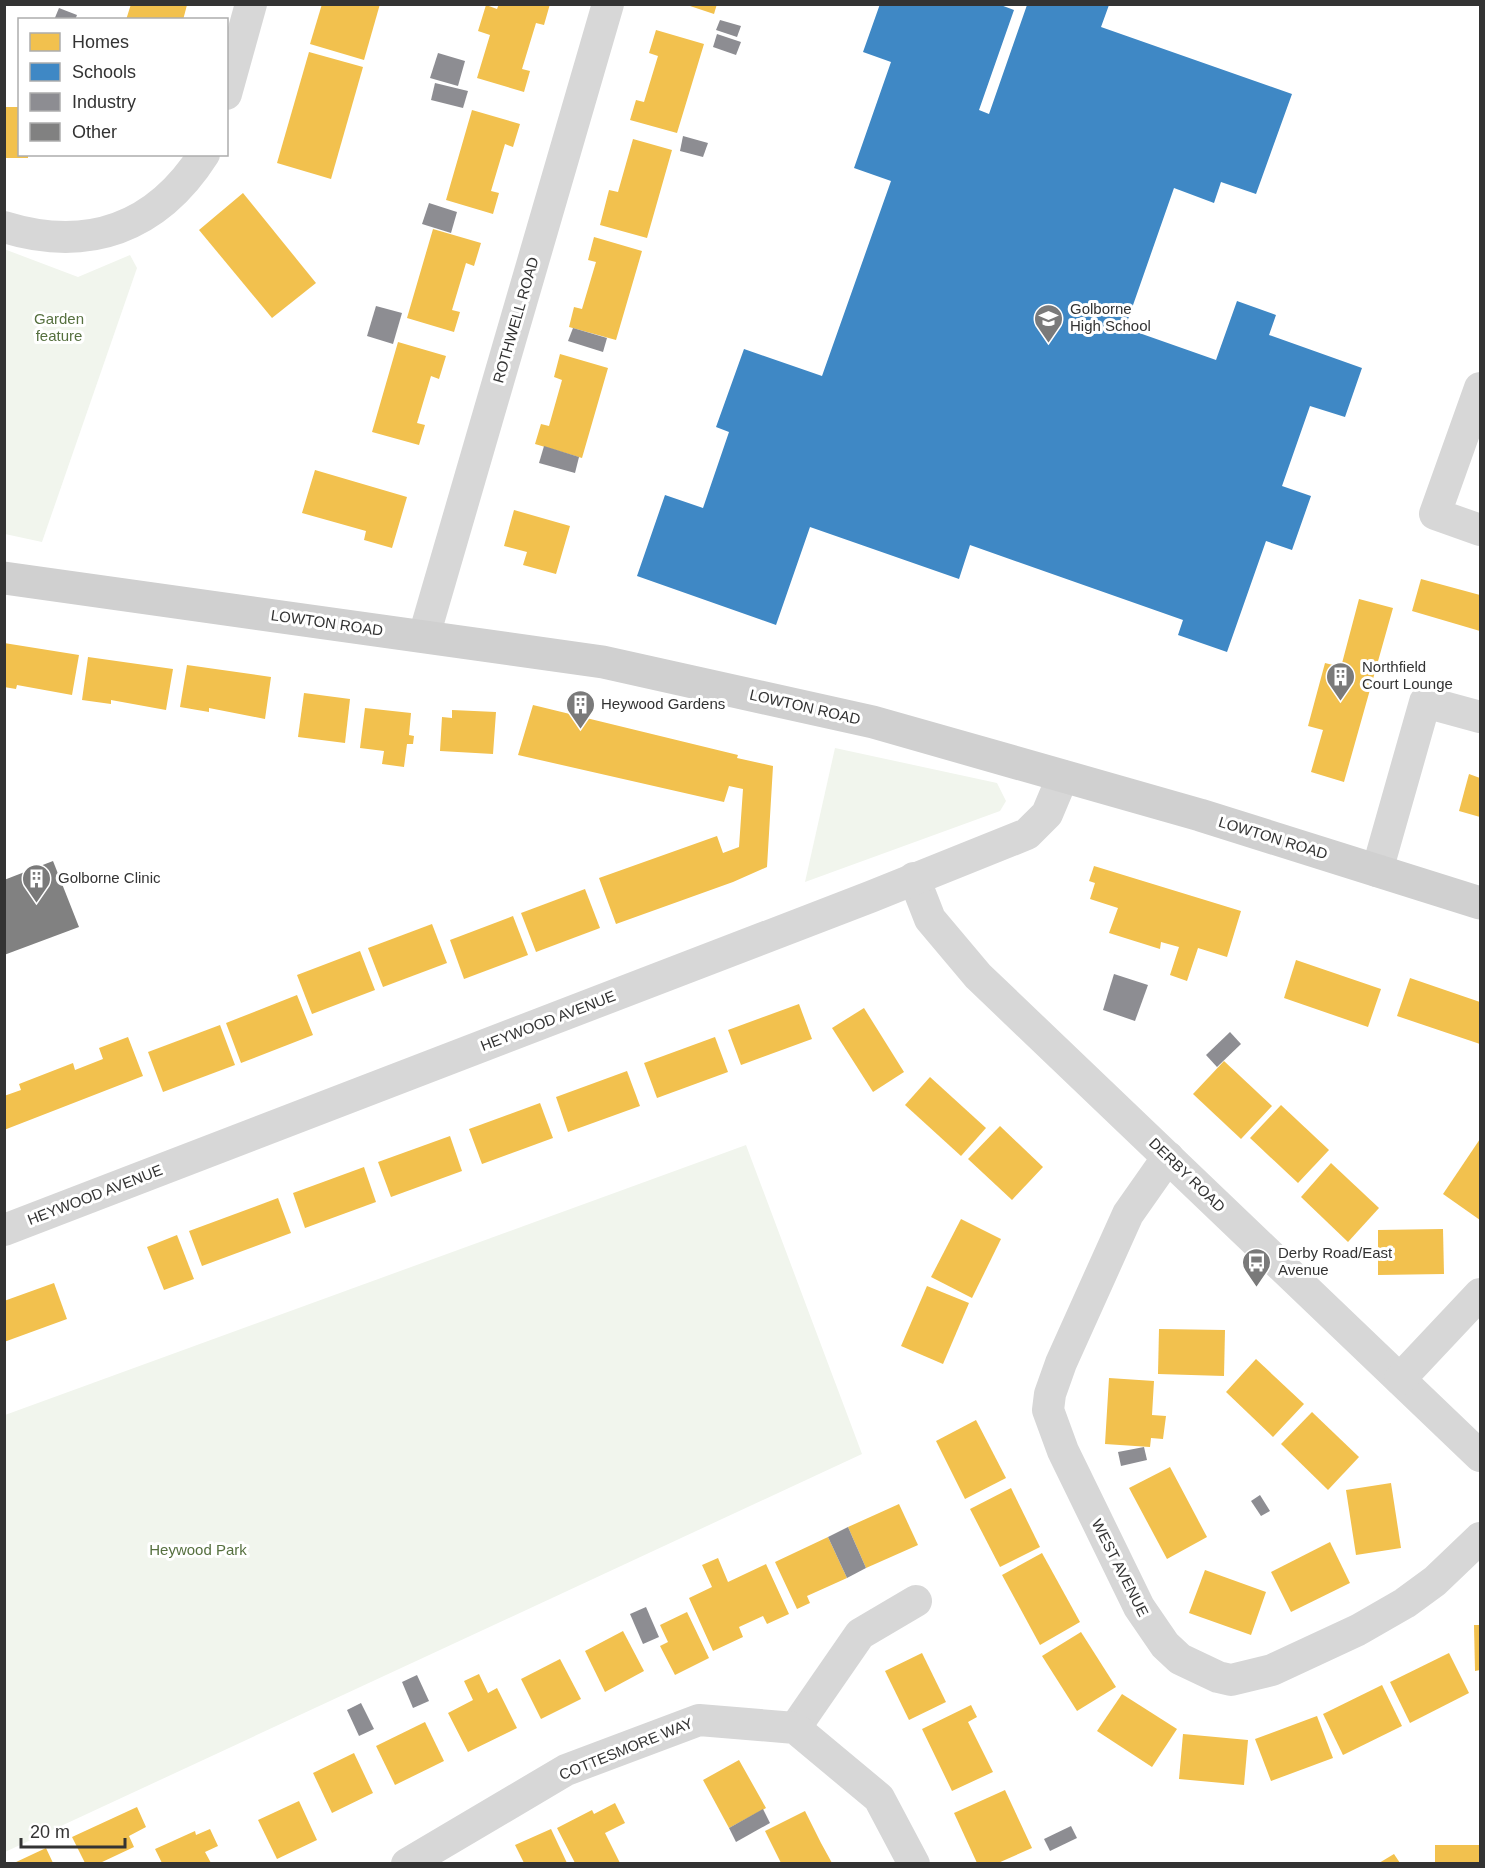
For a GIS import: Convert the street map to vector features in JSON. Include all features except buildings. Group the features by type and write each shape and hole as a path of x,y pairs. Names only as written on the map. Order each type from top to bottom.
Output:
{"main road":[{"name":"LOWTON ROAD","path":"4,578 603,662 873,722 1200,815 1480,903"}],"street":[{"path":"228,87 251,4"},
{"name":"ROTHWELL ROAD","path":"424,636 608,4"},
{"path":"4,227 50,238 82,238 108,233 132,223 171,196 202,156"},
{"path":"1480,388 1435,514 1480,530"},
{"path":"1377,871 1425,702 1480,717"},
{"name":"HEYWOOD AVENUE","path":"4,1230 1026,834 1047,814 1064,776"},
{"name":"DERBY ROAD","path":"914,878 930,919 978,976 1480,1456"},
{"name":"WEST AVENUE","path":"1168,1157 1128,1214 1060,1363 1047,1410 1063,1451 1139,1607 1165,1645 1180,1659 1218,1677 1231,1680 1272,1670 1358,1630 1405,1604 1435,1581 1480,1538"},
{"path":"1401,1379 1480,1294"},
{"path":"914,1863 879,1798 795,1728 860,1634 916,1601"},
{"name":"COTTESMORE WAY","path":"407,1863 566,1770 699,1720 795,1728"}],"green space":[{"name":"Garden feature","path":"4,249 78,277 130,255 137,268 42,542 5,534"},
{"path":"835,748 997,783 1006,801 1000,811 805,882"},
{"name":"Heywood Park","path":"746,1145 862,1454 5,1852 5,1415"}],"place":[{"name":"Golborne High School","path":"1049,344"},
{"name":"Northfield Court Lounge","path":"1341,702"},
{"name":"Heywood Gardens","path":"580,730"},
{"name":"Golborne Clinic","path":"37,904"},
{"name":"Derby Road/East Avenue","path":"1257,1288"}]}
